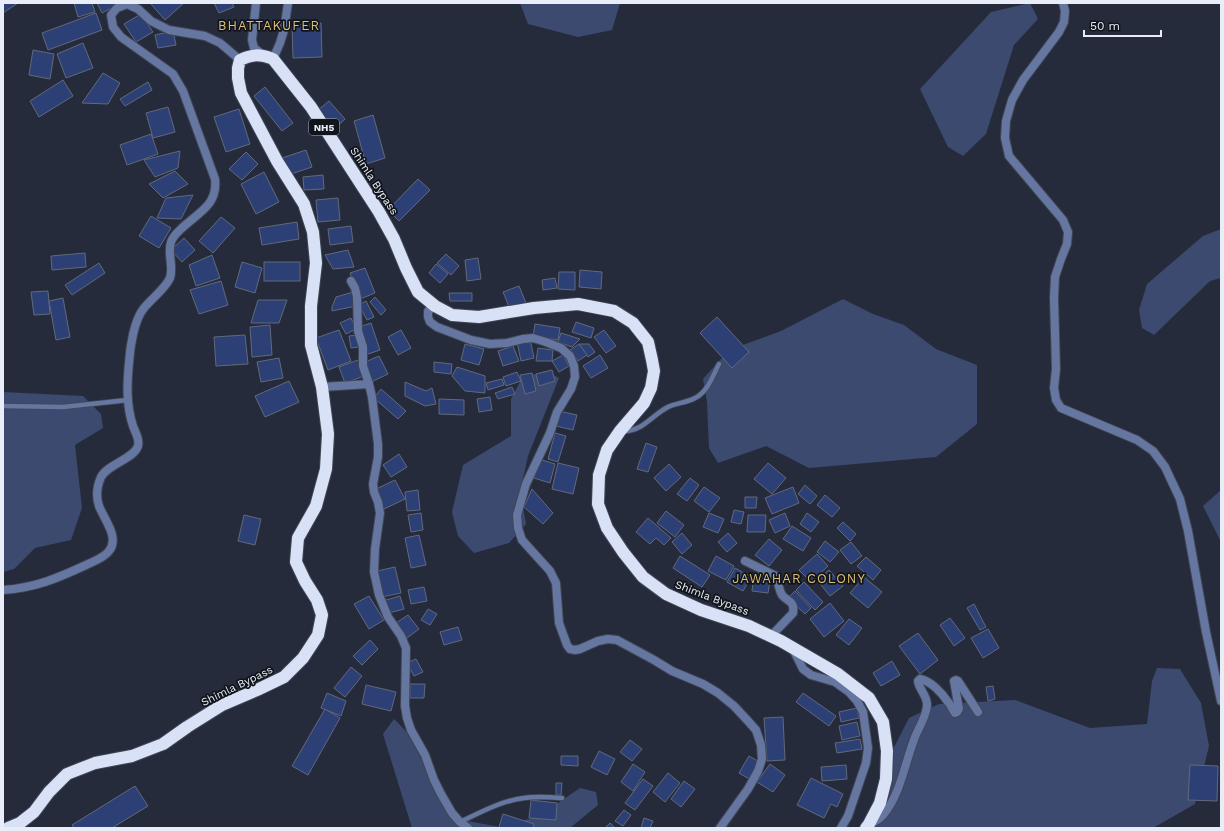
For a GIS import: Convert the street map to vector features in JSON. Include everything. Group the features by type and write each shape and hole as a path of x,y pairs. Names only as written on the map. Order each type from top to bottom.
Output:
{"highway":[{"path":"240,60 248,56 268,57"},
{"name":"Shimla Bypass","path":"268,57 311,107 371,199 394,239 418,292 434,306 452,315 479,317 534,308 578,304 614,311 633,323 648,342 654,371 651,388 644,403 620,431 607,450 599,475 598,504 607,528 622,552 643,577 666,594 701,610 750,626 771,636 838,674 869,698 883,722 887,751 886,779 880,802 868,826"},
{"name":"Shimla Bypass","path":"8,828 20,823 34,812 49,792 67,774 95,763 132,756 163,744 222,705 284,677 303,658 318,635 322,615 317,600 305,581 296,562 298,538 316,506 326,469 328,434 322,387 311,345 311,306 316,263 313,232 304,204 277,161 241,93 238,78 240,60"}],"street":[{"path":"256,3 252,40 254,48 268,57 280,42 284,30 288,3"},
{"path":"1063,3 1065,11 1064,22 1059,32 1023,80 1012,100 1006,121 1005,138 1009,156 1063,220 1068,232 1067,244 1055,277 1054,298 1056,369 1054,388 1056,400 1061,408 1137,440 1153,451 1165,467 1180,499 1188,531 1206,632 1221,701"},
{"path":"3,590 16,590 54,580 104,557 111,550 113,542 111,531 99,506 97,493 99,482 103,474 133,453 138,446 138,438 129,410 127,386 132,338 137,320 143,309 169,280 171,273 171,242 176,234 209,205 215,195 215,178 183,91 173,74 121,37 113,27 111,15 117,8 127,4 138,9 151,21 169,30 205,36 220,43 240,60"},
{"path":"351,281 355,288 357,297 358,331 363,347 362,366 369,384 378,444 378,457 373,484 380,513 375,549 374,572 379,595 388,617 401,636 406,648 405,706 407,718 425,755 436,784 452,813 468,828"},
{"path":"434,306 428,311 428,317 430,322 437,328 471,340 490,344 507,343 533,338 561,348 570,356 574,366 575,377 571,389 557,412 550,433 526,484 517,515 518,528 522,540 550,571 556,583 558,623 570,649 580,649 598,641 608,639 618,640 672,671 702,684 718,693 734,706 756,730 761,745 762,759 758,771 748,789 720,828"},
{"path":"322,387 369,384"},
{"path":"745,561 776,576 782,595 792,604 794,608 793,613 771,636"},
{"path":"793,649 803,669 811,675 835,682 849,692 857,701 863,712 868,748 866,763 848,816 841,828"},
{"path":"868,826 884,815 890,805 900,783 915,738 926,713 926,698 918,684 918,681 922,679 934,687 943,695 956,713 959,709 954,682 956,680 958,681 978,712"}],"lane":[{"path":"620,431 634,430 641,427 656,414 669,407 694,399 702,394 719,364"},
{"path":"3,406 63,407 128,400"},
{"path":"460,822 492,808 522,798 562,798"}],"shaded area":[{"path":"520,3 620,3 612,30 578,37 528,24"},
{"path":"1030,3 1038,19 1014,45 986,134 963,156 948,147 920,89 991,12"},
{"path":"1221,229 1221,278 1210,281 1154,335 1142,328 1139,310 1147,284 1203,236"},
{"path":"843,299 873,314 904,325 936,349 977,365 977,424 936,457 809,468 766,446 718,463 709,448 707,402 703,379 729,350 781,331"},
{"path":"546,371 559,378 528,456 520,492 526,524 509,543 474,553 458,536 452,512 463,465 511,436 511,399 522,378"},
{"path":"3,392 83,396 101,414 103,428 75,445 82,508 71,540 35,548 14,569 3,572"},
{"path":"1221,490 1221,542 1203,506"},
{"path":"1157,668 1180,669 1201,703 1209,746 1195,804 1153,828 869,828 889,809 887,761 909,718 939,704 1015,700 1090,728 1147,724 1152,681"},
{"path":"394,719 409,734 440,797 462,820 500,827 539,816 580,788 596,792 598,805 570,828 412,828 383,734"}],"building":[{"path":"3,3 18,3 3,13"},
{"path":"74,3 92,3 95,12 78,17"},
{"path":"97,3 121,3 102,13"},
{"path":"150,3 184,3 165,20"},
{"path":"214,3 232,3 234,7 219,13"},
{"path":"96,13 102,30 48,50 42,33"},
{"path":"141,14 153,32 136,42 124,24"},
{"path":"321,23 322,57 293,58 292,25"},
{"path":"173,31 176,45 158,48 155,35"},
{"path":"83,43 93,68 66,78 57,54"},
{"path":"33,50 54,54 50,79 29,75"},
{"path":"103,73 120,83 108,104 82,103"},
{"path":"63,80 73,96 39,117 30,101"},
{"path":"148,82 152,90 125,106 120,99"},
{"path":"265,87 293,123 282,131 254,96"},
{"path":"329,101 345,119 334,129 318,110"},
{"path":"168,107 175,132 153,138 146,113"},
{"path":"239,109 250,144 226,152 214,117"},
{"path":"373,115 385,158 366,164 354,121"},
{"path":"151,134 158,154 127,165 120,145"},
{"path":"306,150 312,167 288,175 282,158"},
{"path":"180,151 178,168 155,177 144,160"},
{"path":"246,152 258,164 242,180 229,169"},
{"path":"175,171 188,184 163,198 149,184"},
{"path":"264,172 279,202 256,214 241,184"},
{"path":"323,175 324,189 304,190 303,177"},
{"path":"418,179 430,190 399,221 388,210"},
{"path":"193,195 181,219 157,218 166,198"},
{"path":"338,198 340,220 318,222 316,200"},
{"path":"151,216 171,228 159,248 139,236"},
{"path":"221,217 235,228 213,253 199,241"},
{"path":"297,222 299,239 262,245 259,228"},
{"path":"351,226 353,242 330,245 328,229"},
{"path":"184,238 195,250 182,262 171,250"},
{"path":"348,250 354,267 333,269 325,255"},
{"path":"85,253 86,267 52,270 51,256"},
{"path":"446,254 459,266 451,275 437,263"},
{"path":"212,255 220,278 196,286 189,265"},
{"path":"478,258 481,279 467,281 465,260"},
{"path":"242,262 262,268 255,293 235,287"},
{"path":"264,262 300,262 300,281 264,281"},
{"path":"99,263 105,273 72,295 65,285"},
{"path":"436,264 448,274 440,283 429,273"},
{"path":"365,268 375,293 360,299 350,273"},
{"path":"580,270 602,272 601,289 579,287"},
{"path":"559,272 575,272 575,290 558,289"},
{"path":"555,278 557,288 543,290 542,280"},
{"path":"221,281 228,305 199,314 190,290"},
{"path":"519,286 526,303 510,309 503,292"},
{"path":"48,291 50,314 34,315 31,292"},
{"path":"353,292 356,306 332,311 336,297"},
{"path":"449,293 472,293 472,301 450,301"},
{"path":"375,297 386,310 381,315 370,302"},
{"path":"63,298 70,337 56,340 49,301"},
{"path":"258,300 287,300 279,323 251,323"},
{"path":"366,301 374,317 367,320 359,305"},
{"path":"717,317 749,352 732,368 700,333"},
{"path":"351,318 356,329 346,334 340,323"},
{"path":"576,322 594,328 591,338 572,332"},
{"path":"371,323 380,350 368,354 359,327"},
{"path":"535,324 560,328 558,340 533,336"},
{"path":"270,325 272,355 252,357 250,327"},
{"path":"339,330 351,361 328,370 316,338"},
{"path":"401,330 411,348 398,355 388,337"},
{"path":"604,330 616,346 606,353 594,337"},
{"path":"561,333 580,339 572,347 558,342"},
{"path":"245,335 248,364 216,366 214,337"},
{"path":"357,335 359,347 351,348 349,336"},
{"path":"530,339 534,358 521,361 517,342"},
{"path":"465,344 484,349 479,365 461,360"},
{"path":"579,344 589,344 595,352 588,357"},
{"path":"579,344 587,355 578,361 570,350"},
{"path":"513,346 519,361 503,366 498,351"},
{"path":"538,348 553,350 552,361 536,361"},
{"path":"563,355 569,366 559,372 552,361"},
{"path":"600,355 608,368 591,378 583,366"},
{"path":"379,356 388,374 371,382 363,363"},
{"path":"279,358 283,378 261,382 257,362"},
{"path":"358,360 364,376 345,383 339,367"},
{"path":"434,362 452,364 451,374 434,372"},
{"path":"457,367 485,376 485,393 465,391 452,376"},
{"path":"552,370 555,381 539,386 536,374"},
{"path":"517,372 521,381 506,386 503,377"},
{"path":"532,373 536,391 525,394 520,375"},
{"path":"502,379 504,385 488,390 486,383"},
{"path":"289,381 299,402 265,417 255,396"},
{"path":"405,382 426,391 432,388 436,404 425,406 405,396"},
{"path":"512,387 515,394 498,399 495,393"},
{"path":"381,389 406,411 398,419 374,398"},
{"path":"490,397 492,410 479,412 477,399"},
{"path":"439,399 464,400 464,415 439,414"},
{"path":"559,411 577,415 573,430 556,426"},
{"path":"555,433 566,436 558,462 548,459"},
{"path":"646,443 657,447 648,472 637,469"},
{"path":"399,454 407,467 391,477 383,465"},
{"path":"539,459 555,464 550,483 534,478"},
{"path":"558,463 579,468 573,494 552,489"},
{"path":"768,463 786,478 772,494 754,479"},
{"path":"669,464 681,477 666,491 654,478"},
{"path":"690,478 699,485 687,501 677,494"},
{"path":"395,480 405,499 384,509 374,490"},
{"path":"805,485 817,496 810,504 798,494"},
{"path":"704,487 720,498 709,512 694,501"},
{"path":"793,487 799,503 772,514 765,498"},
{"path":"532,489 553,513 543,524 524,507"},
{"path":"418,490 420,510 407,511 405,492"},
{"path":"825,495 840,508 832,517 817,505"},
{"path":"745,497 757,497 756,508 745,508"},
{"path":"734,510 744,512 741,524 731,522"},
{"path":"666,511 684,525 675,537 657,523"},
{"path":"421,513 423,530 411,532 408,515"},
{"path":"709,513 724,519 718,533 703,527"},
{"path":"785,513 790,526 775,533 769,520"},
{"path":"807,513 819,522 811,532 800,524"},
{"path":"244,515 261,519 255,545 238,541"},
{"path":"748,515 766,515 765,532 747,532"},
{"path":"648,518 671,538 664,545 656,538 650,544 636,532"},
{"path":"843,522 856,534 850,541 837,528"},
{"path":"792,526 811,538 803,551 783,539"},
{"path":"682,533 692,545 682,554 672,542"},
{"path":"728,533 737,543 727,552 718,542"},
{"path":"419,535 426,565 411,568 405,538"},
{"path":"769,539 782,550 769,566 755,555"},
{"path":"825,541 839,552 830,562 817,552"},
{"path":"851,542 862,556 851,564 840,550"},
{"path":"817,554 828,566 811,582 799,570"},
{"path":"680,556 710,575 702,587 673,568"},
{"path":"716,556 734,566 726,580 708,571"},
{"path":"866,557 881,570 873,580 857,566"},
{"path":"395,567 401,593 382,597 377,571"},
{"path":"735,568 751,577 743,591 727,582"},
{"path":"829,570 843,586 830,596 817,580"},
{"path":"754,573 771,575 768,593 752,591"},
{"path":"864,577 882,592 868,608 850,593"},
{"path":"804,582 823,602 815,610 796,590"},
{"path":"424,587 427,601 411,604 408,590"},
{"path":"795,591 811,608 805,614 788,598"},
{"path":"369,596 384,620 369,629 354,604"},
{"path":"400,596 404,609 389,613 386,600"},
{"path":"830,603 844,621 824,637 810,619"},
{"path":"974,604 986,627 980,630 967,608"},
{"path":"428,609 437,614 430,625 421,620"},
{"path":"408,615 419,629 407,638 396,623"},
{"path":"950,618 965,638 954,646 940,625"},
{"path":"849,619 862,628 849,645 836,635"},
{"path":"458,627 462,640 444,645 440,632"},
{"path":"988,629 999,648 983,658 971,638"},
{"path":"918,633 938,660 920,674 899,646"},
{"path":"370,640 378,649 362,665 353,656"},
{"path":"416,659 423,672 414,676 407,663"},
{"path":"892,661 900,675 881,686 873,673"},
{"path":"351,667 362,676 345,697 334,688"},
{"path":"410,684 425,684 424,698 410,698"},
{"path":"366,685 396,692 391,711 362,704"},
{"path":"993,686 995,699 988,701 986,687"},
{"path":"327,693 346,701 341,716 321,708"},
{"path":"803,693 836,716 829,726 796,702"},
{"path":"857,708 859,718 841,722 839,712"},
{"path":"325,709 340,718 308,775 292,766"},
{"path":"783,717 785,760 767,761 764,718"},
{"path":"857,722 860,736 842,740 839,726"},
{"path":"860,739 862,749 837,753 835,743"},
{"path":"630,740 642,749 632,761 620,752"},
{"path":"599,751 615,759 607,775 591,767"},
{"path":"561,756 578,756 578,766 561,765"},
{"path":"749,756 761,763 751,780 739,773"},
{"path":"633,764 645,772 633,791 621,782"},
{"path":"770,764 785,775 773,792 757,782"},
{"path":"846,765 847,779 822,781 821,767"},
{"path":"1190,765 1218,766 1217,801 1188,800"},
{"path":"668,773 680,783 665,802 653,792"},
{"path":"811,778 843,794 837,807 831,804 824,818 797,805"},
{"path":"643,779 653,786 635,810 625,803"},
{"path":"684,781 695,789 681,807 671,799"},
{"path":"556,783 562,783 561,795 556,795"},
{"path":"135,786 148,806 112,828 74,828 72,825"},
{"path":"531,800 557,803 556,820 529,818"},
{"path":"624,810 631,815 623,826 615,821"},
{"path":"503,814 534,824 533,828 499,827"},
{"path":"644,818 653,821 650,828 641,828"},
{"path":"610,823 615,828 605,828"}],"district":[{"name":"BHATTAKUFER","path":"269,25"},
{"name":"JAWAHAR COLONY","path":"799,578"}]}
